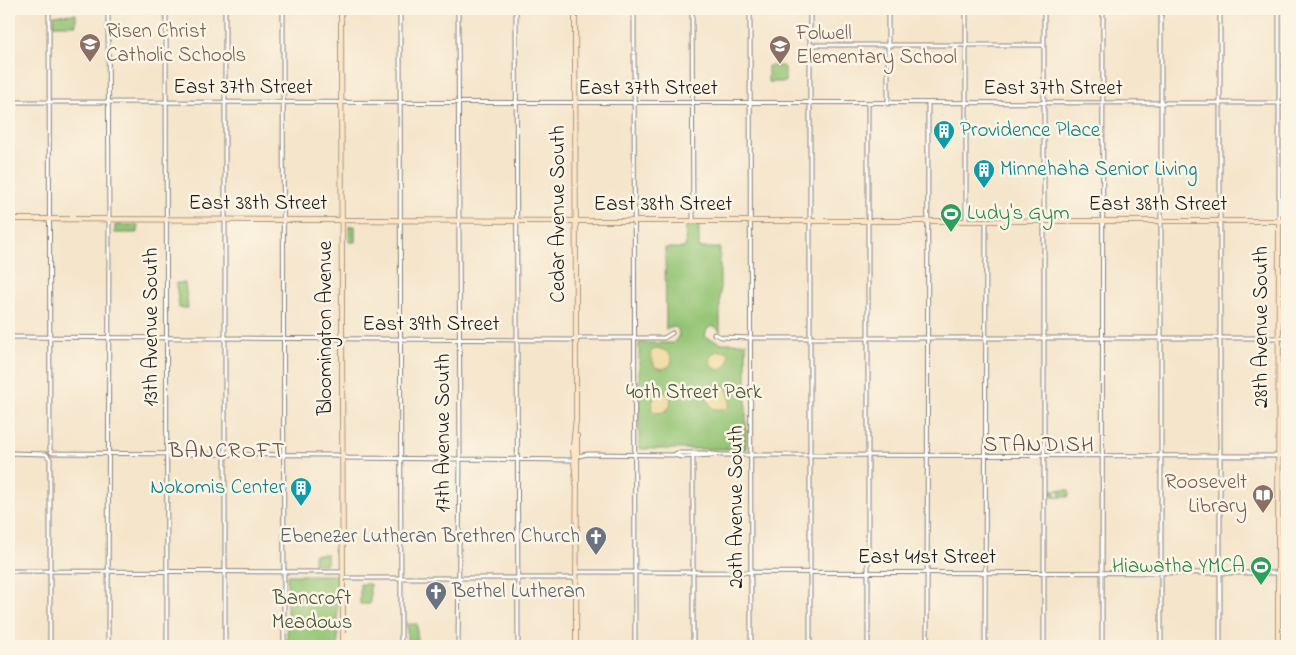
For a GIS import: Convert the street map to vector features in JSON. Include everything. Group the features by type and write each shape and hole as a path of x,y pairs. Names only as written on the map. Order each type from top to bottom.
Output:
{"street":[{"path":"49,9 50,450 54,454 337,455 401,458 518,459 576,458 588,454 672,455 677,453 693,455 1287,456"},
{"path":"108,9 108,646"},
{"name":"13th Avenue South","path":"166,9 167,646"},
{"path":"225,9 225,646"},
{"path":"283,9 284,646"},
{"name":"Bloomington Avenue","path":"341,9 343,646"},
{"path":"400,9 401,646"},
{"name":"17th Avenue South","path":"458,9 460,458 458,646"},
{"path":"516,9 518,646"},
{"name":"Cedar Avenue South","path":"575,9 576,646"},
{"path":"634,9 635,646"},
{"path":"692,9 693,221"},
{"name":"20th Avenue South","path":"750,9 751,646"},
{"path":"810,9 810,646"},
{"path":"888,9 888,104"},
{"path":"966,9 966,222"},
{"path":"1044,9 1044,646"},
{"path":"1102,646 1103,9"},
{"path":"1161,9 1161,646"},
{"path":"1220,9 1220,646"},
{"name":"28th Avenue South","path":"1278,646 1279,9"},
{"path":"810,45 1044,45"},
{"name":"East 37th Street","path":"9,102 458,104 1287,103"},
{"path":"868,104 868,646"},
{"path":"927,646 928,104"},
{"name":"East 38th Street","path":"9,219 966,222 1287,221"},
{"path":"985,646 986,222"},
{"name":"East 39th Street","path":"9,336 518,340 664,338 672,333"},
{"path":"714,334 722,338 1287,338"},
{"path":"9,454 46,454 50,458 50,646"},
{"path":"693,455 693,646"},
{"path":"9,571 342,572"},
{"name":"East 41st Street","path":"576,572 1278,573"},
{"path":"343,578 576,578"}],"green space":[{"path":"76,14 76,25 54,25 54,15"},
{"path":"768,66 782,66 785,68 785,82 768,82"},
{"name":"40th Street Park","path":"686,224 699,224 699,248 720,248 720,332 716,327 712,326 707,329 705,335 707,338 720,343 746,343 746,449 639,449 639,343 674,343 679,336 678,329 675,327 669,327 666,330 665,248 685,248"},
{"path":"115,225 138,225 138,233 115,233"},
{"path":"349,226 355,226 355,242 349,242"},
{"path":"176,283 185,283 188,308 179,308"},
{"path":"1060,490 1069,490 1068,497 1050,497 1050,493 1055,492 1055,496 1060,496"},
{"path":"314,554 327,554 327,564 314,564"},
{"name":"Bancroft Meadows","path":"287,575 337,575 338,646 287,646"},
{"path":"360,584 370,584 370,604 360,604"},
{"path":"407,624 417,624 417,641 407,641"}],"sand":[{"path":"655,348 668,353 672,361 670,366 663,369 655,367 650,353"},
{"path":"716,351 726,351 729,354 728,364 720,370 713,368 711,365 710,357"},
{"path":"717,386 724,386 728,393 729,406 726,409 713,409 708,402 708,393"},
{"path":"661,392 671,397 670,407 664,412 656,413 651,409 652,403 658,393"}],"place":[{"name":"Risen Christ Catholic Schools","path":"90,63"},
{"name":"Folwell Elementary School","path":"780,65"},
{"name":"Providence Place","path":"944,150"},
{"name":"Minnehaha Senior Living","path":"984,189"},
{"name":"Ludy's Gym","path":"951,233"},
{"name":"Nokomis Center","path":"301,507"},
{"name":"Roosevelt Library","path":"1263,514"},
{"name":"Ebenezer Lutheran Brethren Church","path":"596,556"},
{"name":"Hiawatha YMCA","path":"1261,586"},
{"name":"Bethel Lutheran","path":"436,611"}],"district":[{"name":"STANDISH","path":"1039,446"},
{"name":"BANCROFT","path":"227,452"}]}
